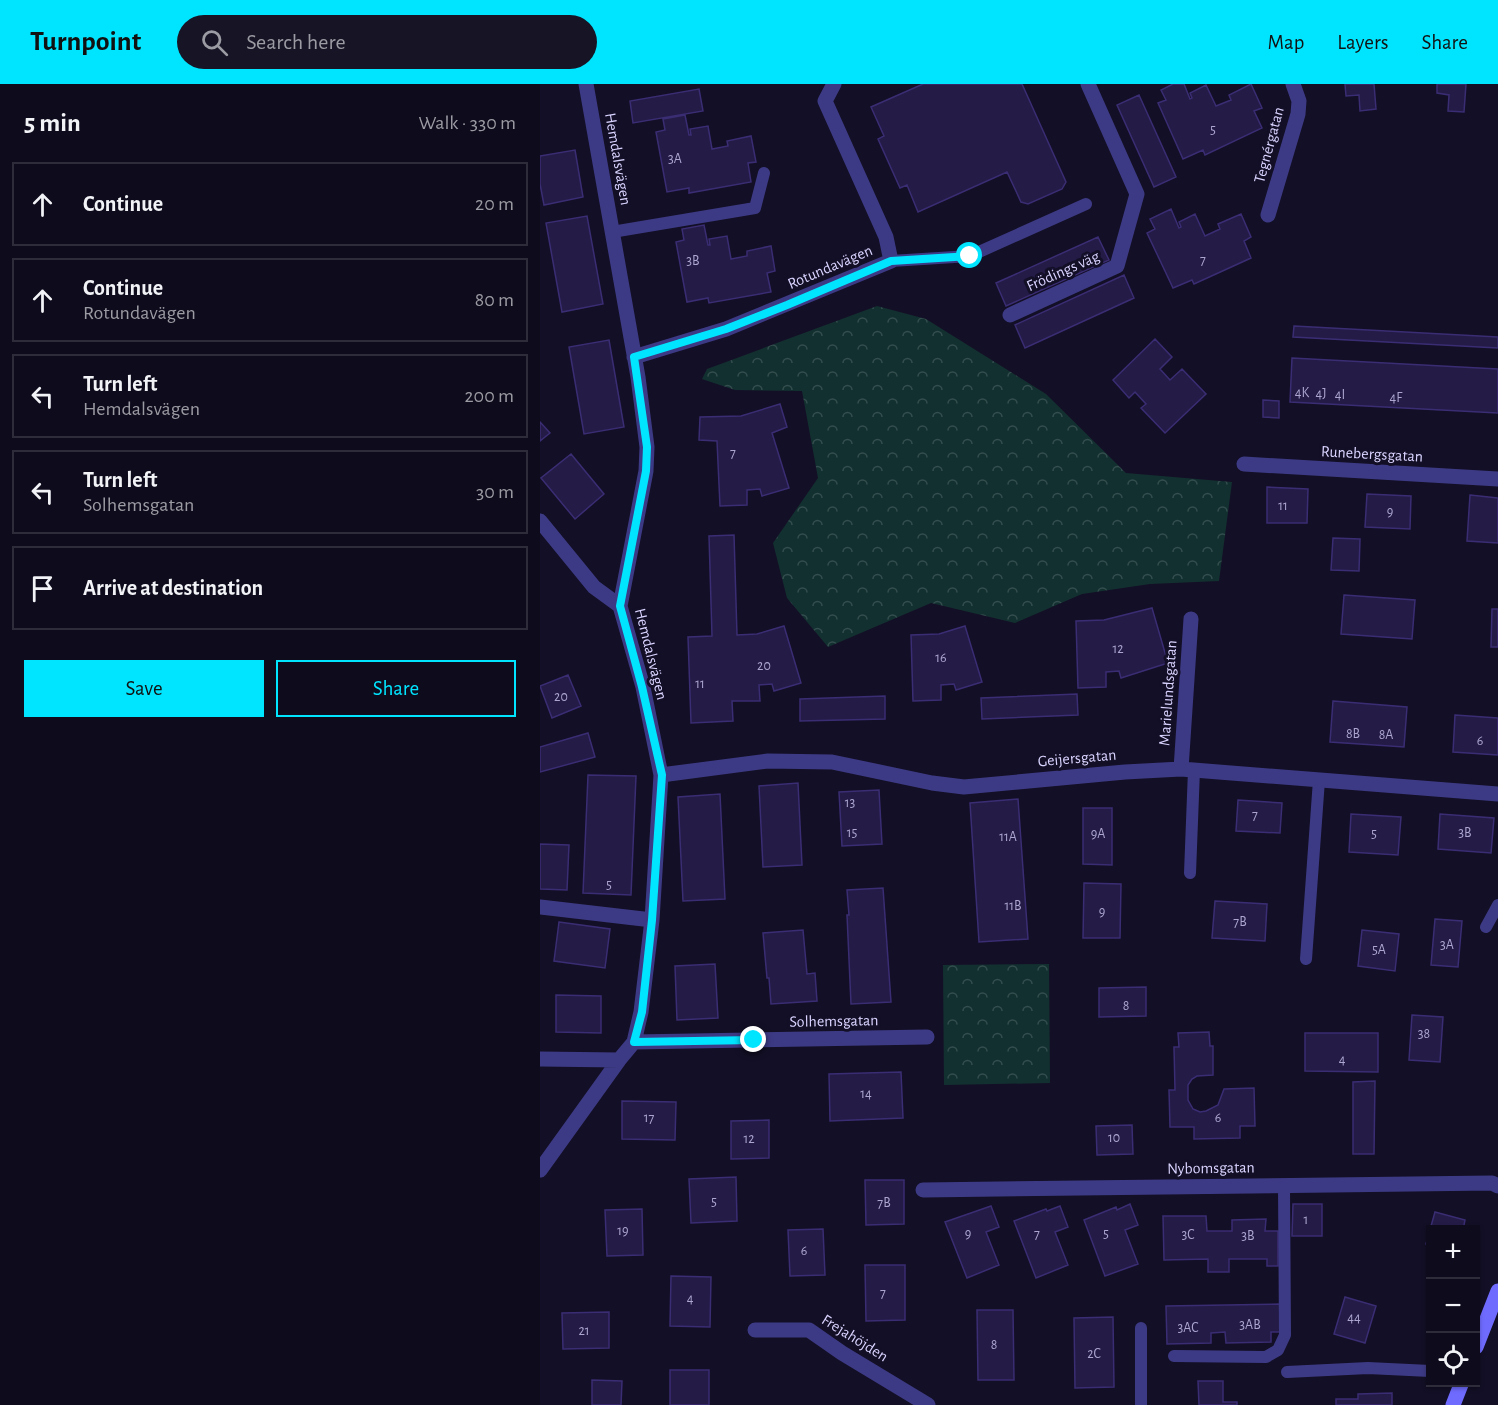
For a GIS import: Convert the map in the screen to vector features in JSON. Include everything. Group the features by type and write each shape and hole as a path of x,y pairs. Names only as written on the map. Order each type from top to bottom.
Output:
{"main road":[{"path":"1480,1337 1498,1291"},
{"path":"1453,1405 1460,1387"}],"street":[{"name":"Hemdalsvägen","path":"540,1170 634,1042 642,1012 652,920 662,775 642,687 620,606 646,471 647,447 634,357 586,84"},
{"name":"Rotundavägen","path":"634,357 726,329 891,261 886,237 825,101 834,84"},
{"name":"Frödings väg","path":"1010,315 1117,266 1137,194 1088,84"},
{"name":"Tegnérgatan","path":"1269,215 1298,114 1299,101 1293,84"},
{"name":"Runebergsgatan","path":"1244,464 1498,478"},
{"path":"540,522 594,587 620,606"},
{"name":"Marielundsgatan","path":"1188,770 1191,619"},
{"name":"Geijersgatan","path":"662,775 768,761 832,762 932,783 964,787 1125,772 1188,770 1498,794"},
{"path":"540,907 652,920"},
{"name":"Solhemsgatan","path":"634,1042 927,1037"},
{"path":"540,1059 619,1060"},
{"name":"Nybomsgatan","path":"923,1190 1492,1183 1498,1186"},
{"name":"Frejahöjden","path":"754,1330 809,1330 842,1353 928,1405"}],"lane":[{"path":"612,232 755,208 764,173"},
{"path":"891,261 970,256 1086,204"},
{"path":"1188,770 1190,873"},
{"path":"1306,959 1319,780"},
{"path":"1486,927 1498,905"},
{"path":"1174,1356 1266,1357 1278,1350 1285,1335 1284,1185"},
{"path":"1141,1328 1141,1405"},
{"path":"1287,1372 1368,1368 1426,1371"}],"green space":[{"path":"877,306 926,319 1046,394 1126,473 1232,482 1219,581 1150,584 1082,594 1015,623 931,603 828,647 787,598 773,543 818,478 802,391 735,390 702,379 707,369"},
{"path":"1049,964 1050,1083 944,1085 943,965"}],"building":[{"path":"923,84 1022,84 1066,182 1062,189 1028,204 1021,202 1007,172 918,212 907,185 900,188 878,139 884,136 871,107"},
{"path":"1173,84 1184,84 1190,99 1192,98 1190,93 1206,85 1216,106 1231,100 1229,95 1251,84 1262,108 1254,111 1262,128 1205,155 1203,150 1183,159 1158,103 1166,100 1161,90"},
{"path":"1345,84 1374,84 1376,109 1360,111 1359,95 1346,96"},
{"path":"1437,84 1466,84 1464,112 1448,111 1449,95 1437,93"},
{"path":"699,89 703,111 633,123 630,101"},
{"path":"1139,95 1176,177 1154,187 1117,105"},
{"path":"685,115 689,135 691,135 690,129 708,126 712,149 728,146 727,141 751,136 756,162 748,163 751,182 689,193 689,188 667,192 656,132 665,130 663,119"},
{"path":"575,150 583,197 544,205 540,184 540,156"},
{"path":"1171,209 1179,228 1181,227 1179,222 1195,214 1205,236 1220,229 1218,224 1241,214 1251,237 1244,241 1251,258 1194,284 1192,280 1173,288 1147,233 1155,229 1150,219"},
{"path":"587,216 603,304 562,312 546,223"},
{"path":"704,225 708,245 710,245 709,239 727,236 731,259 747,256 747,251 771,246 775,271 767,273 771,292 709,303 708,298 687,302 676,242 684,240 682,229"},
{"path":"1098,237 1109,260 1006,306 996,283"},
{"path":"1124,275 1134,298 1025,348 1015,325"},
{"path":"1294,326 1498,337 1498,348 1293,337"},
{"path":"1155,339 1172,357 1160,369 1170,380 1182,369 1206,394 1165,433 1141,408 1146,404 1135,392 1129,398 1113,380"},
{"path":"609,340 624,427 584,434 569,347"},
{"path":"1292,358 1498,369 1498,413 1290,402"},
{"path":"1263,400 1279,401 1279,418 1263,417"},
{"path":"780,404 787,427 772,433 789,488 762,496 760,489 747,490 747,505 720,506 717,441 699,440 700,417 741,416"},
{"path":"540,422 550,433 540,441"},
{"path":"571,454 604,494 575,519 541,478"},
{"path":"1267,487 1308,489 1307,523 1267,523"},
{"path":"1367,494 1411,496 1410,529 1365,527"},
{"path":"1470,495 1498,498 1498,543 1467,541"},
{"path":"734,535 737,635 757,634 784,626 801,683 774,691 772,684 759,685 760,701 732,701 733,721 691,723 688,637 712,636 709,536"},
{"path":"1333,538 1360,539 1359,571 1331,570"},
{"path":"1344,595 1415,600 1412,639 1341,634"},
{"path":"1152,608 1168,663 1121,678 1119,671 1106,672 1106,687 1078,688 1076,621 1104,620"},
{"path":"1492,609 1498,609 1498,647 1491,647"},
{"path":"965,626 982,682 956,690 954,684 941,685 941,700 913,701 911,635 939,634"},
{"path":"568,675 581,706 552,718 540,686"},
{"path":"1077,694 1078,715 982,719 981,698"},
{"path":"885,696 885,719 800,721 800,699"},
{"path":"1333,701 1407,707 1404,747 1330,742"},
{"path":"1455,715 1498,718 1498,755 1453,752"},
{"path":"588,733 595,757 540,772 540,747"},
{"path":"588,775 636,776 631,895 583,893"},
{"path":"798,783 802,865 763,867 759,786"},
{"path":"879,790 882,844 842,846 839,792"},
{"path":"720,794 725,899 683,901 678,797"},
{"path":"1018,799 1028,939 979,942 970,803"},
{"path":"1238,800 1282,803 1280,833 1236,831"},
{"path":"1083,808 1112,808 1112,865 1083,864"},
{"path":"1351,814 1401,817 1398,855 1349,852"},
{"path":"1440,814 1494,818 1491,853 1438,849"},
{"path":"540,844 569,845 567,890 540,889"},
{"path":"1084,883 1121,884 1120,938 1083,938"},
{"path":"883,888 891,1002 851,1004 847,890"},
{"path":"1215,901 1267,904 1265,941 1212,938"},
{"path":"1435,919 1462,921 1458,967 1431,965"},
{"path":"559,922 610,929 605,968 554,961"},
{"path":"803,930 807,974 815,973 817,1001 771,1004 763,933"},
{"path":"1362,930 1399,934 1395,971 1358,966"},
{"path":"715,964 718,1018 677,1020 675,966"},
{"path":"1146,987 1146,1016 1099,1017 1099,988"},
{"path":"556,995 601,996 601,1033 556,1032"},
{"path":"1412,1015 1443,1017 1440,1062 1409,1060"},
{"path":"1209,1032 1210,1046 1213,1046 1213,1075 1197,1076 1192,1079 1188,1085 1188,1100 1193,1109 1200,1112 1206,1111 1218,1105 1224,1089 1254,1088 1255,1126 1240,1126 1240,1138 1194,1139 1194,1127 1170,1127 1169,1090 1175,1090 1174,1047 1179,1047 1178,1033"},
{"path":"1305,1033 1378,1033 1378,1072 1305,1071"},
{"path":"901,1072 903,1118 830,1121 829,1074"},
{"path":"1375,1081 1374,1154 1353,1154 1353,1082"},
{"path":"622,1101 676,1102 675,1140 622,1139"},
{"path":"769,1120 769,1158 731,1159 731,1121"},
{"path":"1132,1125 1133,1154 1097,1155 1096,1126"},
{"path":"736,1177 737,1221 691,1223 689,1179"},
{"path":"865,1180 904,1180 904,1224 866,1225"},
{"path":"1130,1204 1138,1225 1125,1230 1138,1264 1105,1276 1084,1220"},
{"path":"1293,1204 1322,1204 1322,1236 1292,1236"},
{"path":"991,1206 999,1227 986,1232 999,1265 967,1278 945,1222"},
{"path":"1060,1206 1068,1227 1055,1232 1068,1265 1036,1278 1014,1221"},
{"path":"642,1209 643,1255 607,1256 605,1210"},
{"path":"1435,1212 1465,1220 1464,1225 1431,1225"},
{"path":"1163,1216 1206,1216 1207,1231 1232,1231 1232,1220 1266,1219 1265,1231 1278,1231 1278,1266 1267,1266 1267,1259 1229,1259 1229,1272 1208,1272 1208,1259 1164,1260"},
{"path":"823,1229 825,1275 790,1276 788,1230"},
{"path":"865,1265 905,1265 905,1320 866,1321"},
{"path":"671,1276 711,1277 710,1327 670,1326"},
{"path":"1345,1297 1376,1306 1365,1343 1334,1334"},
{"path":"1280,1304 1280,1332 1271,1332 1271,1342 1226,1343 1225,1332 1211,1333 1211,1343 1167,1344 1166,1306"},
{"path":"977,1310 1013,1310 1014,1380 978,1380"},
{"path":"609,1312 609,1348 563,1349 562,1313"},
{"path":"1113,1317 1114,1387 1075,1388 1074,1318"},
{"path":"670,1370 709,1370 709,1405 670,1405"},
{"path":"592,1380 622,1381 621,1405 592,1405"},
{"path":"1198,1381 1223,1381 1223,1402 1237,1402 1237,1405 1199,1405"},
{"path":"1392,1393 1392,1405 1336,1405 1336,1399 1358,1399 1358,1394"}],"route":[{"path":"754,1040 634,1042 642,1012 652,920 662,775 642,687 620,606 646,471 647,447 634,357 726,329 891,261 970,256"}]}
